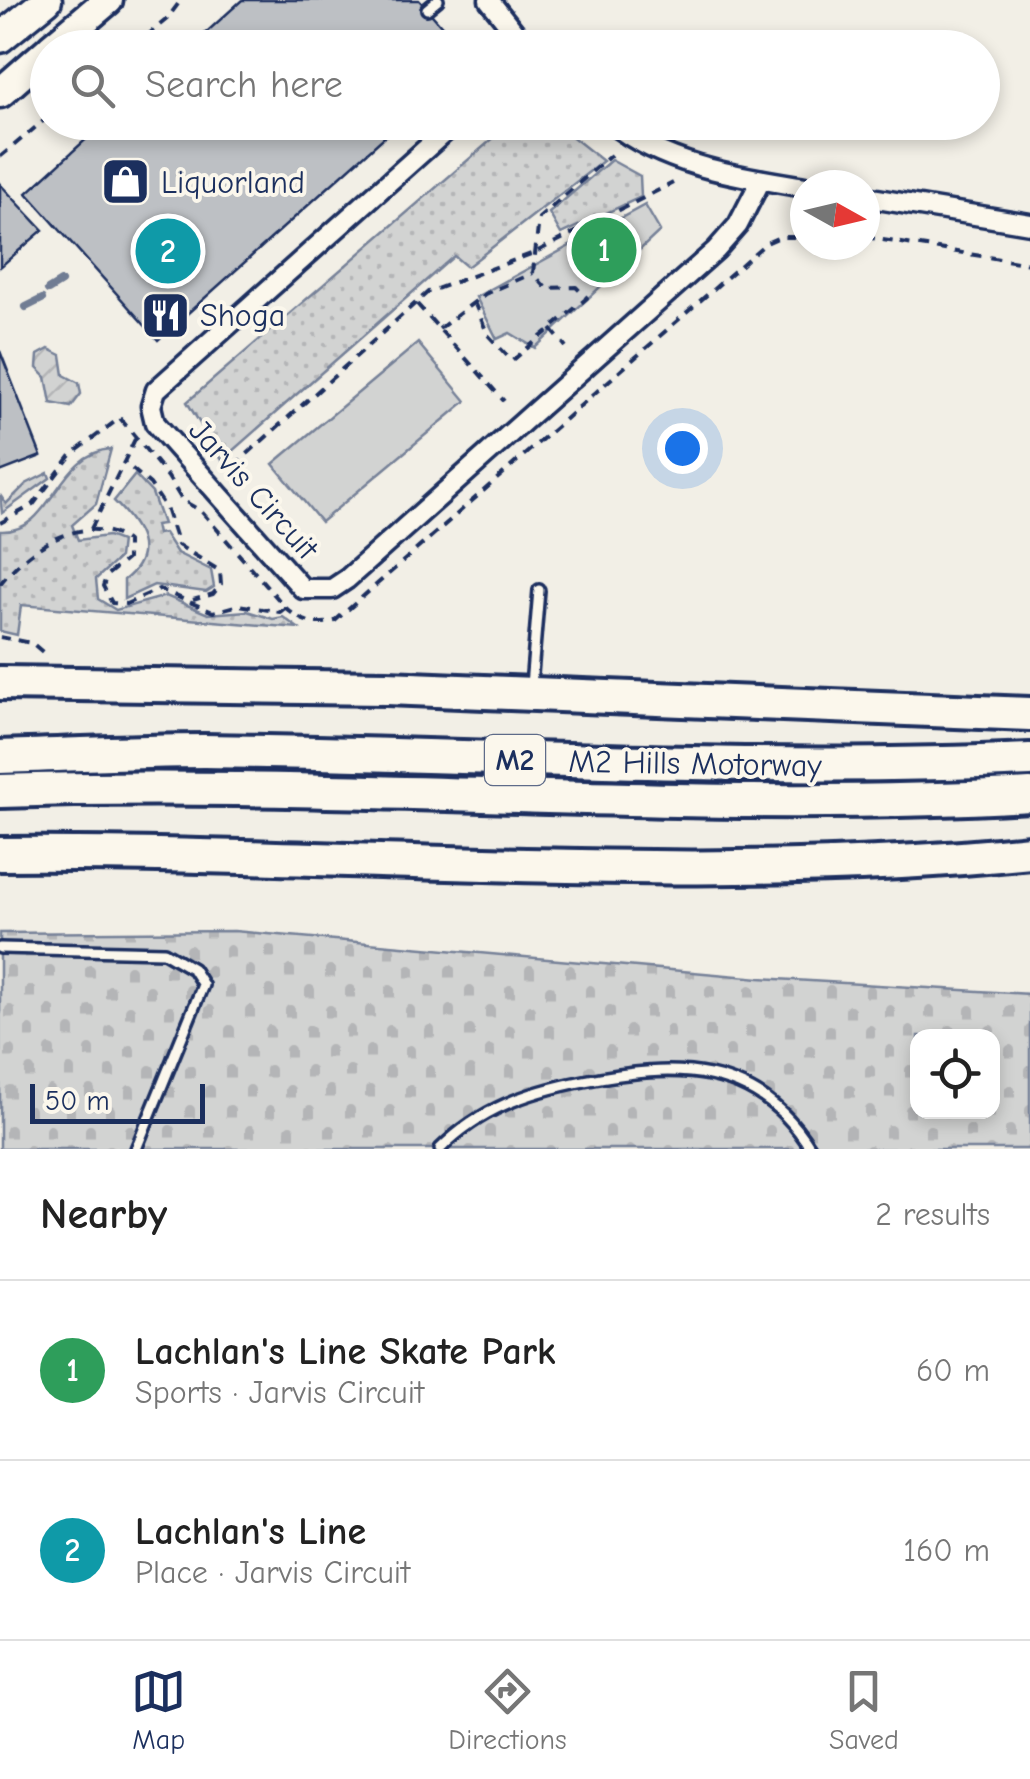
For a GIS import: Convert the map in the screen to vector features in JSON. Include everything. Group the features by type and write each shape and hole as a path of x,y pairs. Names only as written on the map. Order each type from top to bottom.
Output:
{"highway":[{"path":"5,682 388,688 1030,714"},
{"name":"M2 Hills Motorway","path":"0,758 202,751 662,764 914,766 1030,760"},
{"name":"M2 Hills Motorway","path":"0,792 197,790 864,800 1030,795"},
{"path":"0,854 718,868 927,862 1030,852"},
{"path":"0,874 182,858"}],"main road":[{"path":"0,38 47,0"},
{"path":"72,30 108,0"},
{"path":"0,93 30,66"}],"street":[{"path":"489,0 513,30"},
{"name":"Jarvis Circuit","path":"436,140 156,390 150,406 155,423 304,589 332,589 347,579 716,250 738,225 761,180"},
{"path":"642,140 670,156 790,185"},
{"path":"880,199 1030,224"}],"lane":[{"path":"427,9 438,0"},
{"path":"530,694 539,590"},
{"path":"0,948 164,952 193,969 203,986 136,1149"},
{"path":"440,1149 479,1115 504,1103 564,1085 665,1068 716,1075 740,1084 785,1116 810,1149"}],"path":[{"path":"154,30 181,0"},
{"path":"0,156 30,132"},
{"path":"474,302 488,336 512,362 586,298 576,287 546,288 533,273 538,218 611,155"},
{"path":"234,466 416,302 466,274 534,252 673,183"},
{"path":"0,523 33,505 51,488 72,454 120,418 182,500 201,510 286,608 298,618 318,625 335,621 766,244 790,237"},
{"path":"880,239 1030,264"},
{"path":"440,329 474,302 533,273"},
{"path":"416,302 504,401"},
{"path":"550,330 566,346"},
{"path":"91,528 136,437"},
{"path":"124,462 150,484 166,508 178,546 220,571 221,584 213,594 193,600"},
{"path":"0,584 40,548 91,528 116,533 127,541 127,560 107,575 103,586 112,603 126,604 159,588 213,612 239,605 280,612 286,608"}],"green space":[{"path":"491,140 576,140 603,161 467,267 454,256 222,460 187,402"},
{"path":"611,160 640,176 641,197 561,234 549,213"},
{"path":"645,205 660,231 535,348 510,333 497,339 476,297"},
{"path":"418,343 466,401 321,522 273,464"},
{"path":"49,349 61,355 64,375 79,383 81,394 71,407 51,403 46,377 37,368 38,355"},
{"path":"111,449 96,504 72,525 78,540 108,536 121,541 119,558 96,579 98,599 116,610 166,596 208,614 247,611 273,619 283,617 298,628 21,605 17,635 0,631 0,531 18,529 32,520 78,464"},
{"path":"48,473 50,478 2,513 0,495 6,504 26,484"},
{"path":"135,475 152,493 163,524 155,525 157,534 164,533 177,553 211,570 214,587 206,592 154,585 124,599 124,580 140,560 141,540 131,520 114,501"},
{"path":"234,931 760,978 1030,994 1030,1149 0,1149 0,933"}],"building":[{"path":"242,0 419,0 445,30 209,30"},
{"path":"85,140 381,140 158,340 27,193"},
{"path":"0,184 43,230 0,267"},
{"path":"0,351 41,456 0,472"}],"waterway":[{"path":"48,290 61,282"},
{"path":"26,307 42,299"}],"place":[{"name":"Liquorland","path":"126,182"},
{"name":"Lachlan's Line Skate Park","path":"604,250"},
{"name":"Lachlan's Line","path":"168,251"},
{"name":"Shoga","path":"165,315"}]}
